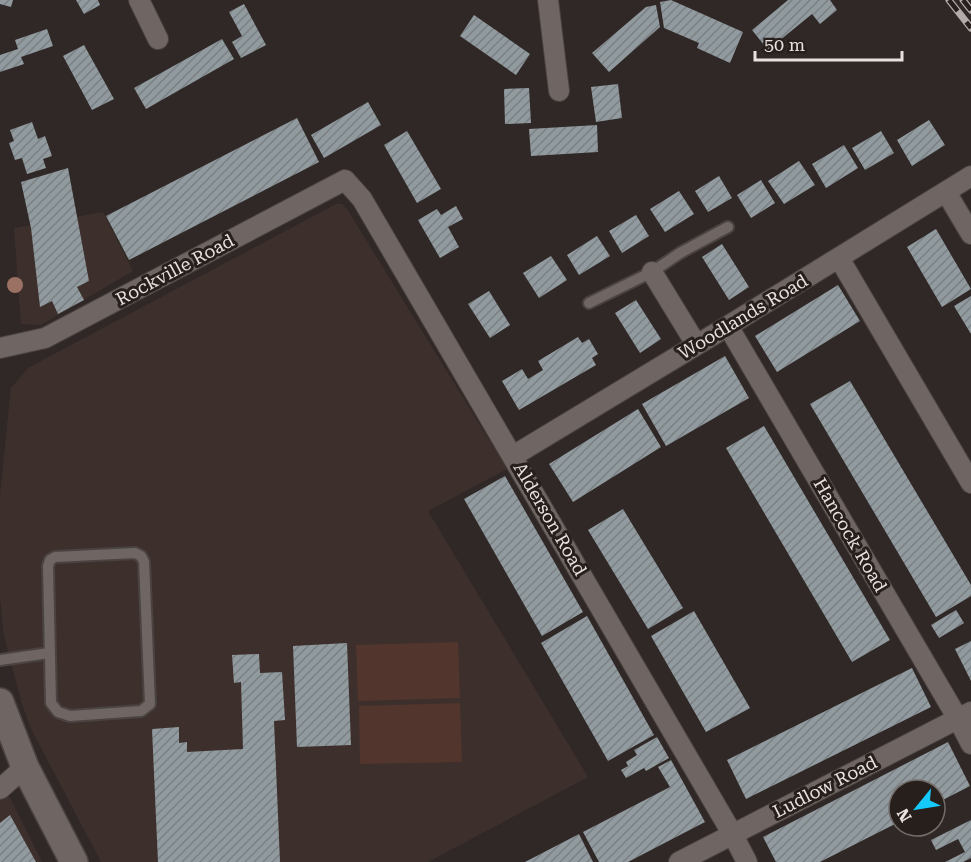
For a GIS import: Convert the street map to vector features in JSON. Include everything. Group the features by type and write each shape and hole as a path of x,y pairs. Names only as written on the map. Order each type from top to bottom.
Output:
{"street":[{"path":"139,0 158,39"},
{"path":"548,0 559,92"},
{"name":"Woodlands Road","path":"513,456 971,176"},
{"name":"Rockville Road","path":"0,348 45,338 345,180"},
{"name":"Alderson Road","path":"345,180 362,199 747,862"},
{"path":"946,192 971,234"},
{"path":"839,258 971,483"},
{"path":"652,272 696,344"},
{"name":"Hancock Road","path":"728,326 965,716 971,744"},
{"path":"0,702 24,766 74,862"},
{"name":"Ludlow Road","path":"679,862 965,716"},
{"path":"0,789 24,766"}],"lane":[{"path":"589,303 652,272 680,253 728,227"},
{"path":"135,553 141,556 144,562 150,704 147,708 141,711 70,716 58,712 51,704 49,653 48,566 50,560 55,557 135,553"},
{"path":"0,660 49,653"}],"shaded area":[{"path":"336,204 342,204 347,209 507,469 428,511 588,777 428,862 101,862 30,727 4,636 0,598 0,495 11,388 28,368"},
{"path":"103,212 133,271 41,325 21,324 14,228"},
{"path":"458,642 460,698 358,701 356,645"},
{"path":"460,703 462,762 360,764 359,706"},
{"path":"0,778 42,862 0,862"}],"building":[{"path":"0,0 13,0 11,7 0,4"},
{"path":"76,0 98,0 100,5 84,14"},
{"path":"671,0 743,32 730,63 697,48 699,43 664,28 660,2"},
{"path":"788,0 830,0 837,10 820,24 812,14 768,50 752,30"},
{"path":"244,4 266,45 241,58 232,42 242,36 229,12"},
{"path":"656,5 660,27 609,72 592,53 646,7"},
{"path":"474,15 530,54 516,75 460,36"},
{"path":"47,29 53,46 21,57 24,64 0,72 0,55 18,49 15,40"},
{"path":"222,39 234,59 146,109 134,88"},
{"path":"84,45 114,99 92,110 63,56"},
{"path":"618,84 622,118 596,122 591,87"},
{"path":"529,88 531,123 505,124 504,89"},
{"path":"368,102 381,125 324,158 311,135"},
{"path":"297,118 319,162 129,260 106,216"},
{"path":"929,120 945,145 912,166 897,140"},
{"path":"32,122 38,139 45,136 52,156 43,159 46,168 27,174 22,158 15,160 9,143 14,141 10,130"},
{"path":"597,125 598,152 531,156 529,129"},
{"path":"407,131 441,189 417,203 384,145"},
{"path":"881,131 894,153 865,170 852,148"},
{"path":"844,145 858,168 826,188 812,164"},
{"path":"799,161 815,185 784,204 768,181"},
{"path":"68,168 89,281 77,287 84,300 58,314 52,301 40,307 31,228 21,182"},
{"path":"719,176 732,198 708,212 695,191"},
{"path":"761,180 775,203 751,218 737,195"},
{"path":"679,191 694,214 665,232 650,209"},
{"path":"456,206 463,219 448,227 459,247 440,258 418,220 437,209 441,215"},
{"path":"636,215 649,236 622,253 609,231"},
{"path":"936,229 971,289 942,307 907,247"},
{"path":"597,236 610,256 579,275 567,255"},
{"path":"722,244 749,287 729,300 702,257"},
{"path":"551,256 567,280 539,298 523,273"},
{"path":"838,285 860,321 777,372 755,336"},
{"path":"489,291 510,325 490,338 468,304"},
{"path":"971,296 971,334 954,306"},
{"path":"636,300 661,339 640,353 615,313"},
{"path":"578,337 582,343 589,339 598,354 592,358 596,365 519,410 502,381 522,369 528,379 543,370 538,361"},
{"path":"725,356 749,398 666,446 642,404"},
{"path":"850,381 971,585 971,596 936,617 810,404"},
{"path":"638,409 661,447 573,502 549,464"},
{"path":"764,426 890,640 852,662 726,448"},
{"path":"505,476 583,612 542,636 464,499"},
{"path":"623,509 683,608 648,629 588,530"},
{"path":"956,610 964,623 939,638 931,625"},
{"path":"694,611 750,708 706,732 651,636"},
{"path":"587,616 654,735 608,761 541,643"},
{"path":"971,641 971,681 955,649"},
{"path":"347,643 351,745 297,747 293,646"},
{"path":"259,654 260,673 282,672 285,720 274,721 280,862 158,862 152,729 179,727 179,743 187,742 187,752 243,749 241,682 234,683 232,655"},
{"path":"912,668 931,707 746,799 727,760"},
{"path":"657,737 669,758 646,771 644,768 626,778 621,770 628,766 626,762 637,755 634,750"},
{"path":"948,742 970,786 947,798 947,778 887,778 887,828 820,862 776,862 763,837"},
{"path":"671,760 705,822 628,862 599,862 583,832 670,787 658,767"},
{"path":"10,815 36,862 0,862 0,823"},
{"path":"971,820 971,858 963,862 945,862 965,852 958,839 936,850 931,840 947,838 947,832"},
{"path":"579,834 593,862 525,862"}],"railway":[{"path":"949,0 971,28"},
{"path":"963,0 971,10"}]}
